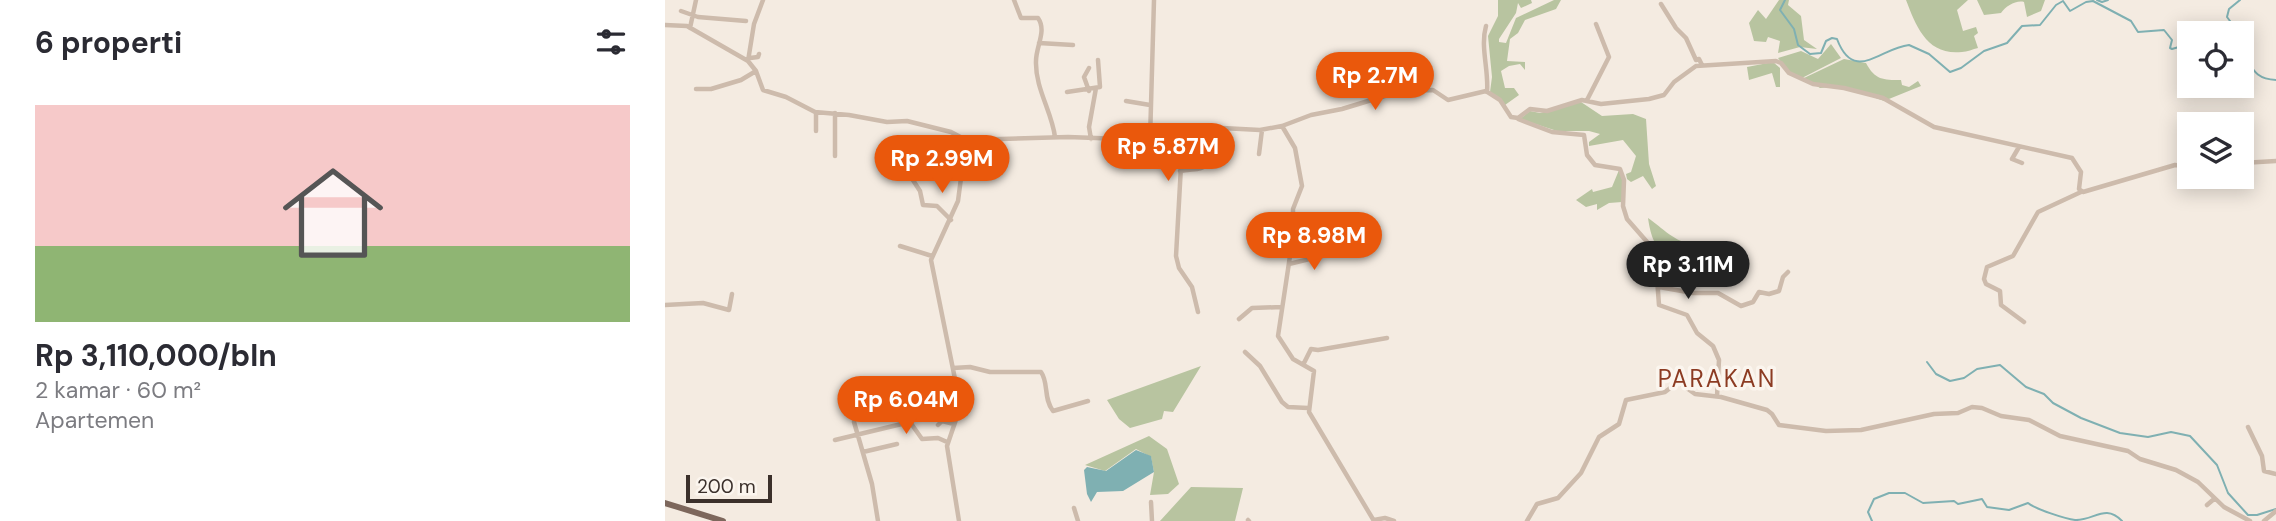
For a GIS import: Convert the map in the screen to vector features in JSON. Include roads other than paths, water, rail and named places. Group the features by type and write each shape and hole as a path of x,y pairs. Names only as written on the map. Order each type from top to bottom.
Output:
{"main road":[{"path":"665,503 704,519 723,521"}],"street":[{"path":"690,28 696,0"},
{"path":"749,60 752,34 763,0"},
{"path":"1014,0 1022,19 1040,19 1042,28 1036,65 1055,137"},
{"path":"1154,0 1150,141 1163,156 1181,166 1176,256 1179,268 1192,287 1198,312"},
{"path":"1661,4 1676,28 1686,38 1696,60 1702,65"},
{"path":"681,11 692,16 746,20"},
{"path":"665,25 678,24 690,28 749,60 763,90 786,97 815,113 835,113 887,122 907,121 951,132 965,141 1055,137 1150,141"},
{"path":"1581,101 1609,57 1597,24"},
{"path":"1486,26 1483,35 1489,77 1487,92"},
{"path":"1039,43 1073,45"},
{"path":"749,60 759,54"},
{"path":"1067,92 1089,91 1100,86 1098,60"},
{"path":"1518,118 1530,109 1547,111 1581,101 1601,104 1662,96 1693,67 1702,65 1779,62 1789,73 1813,84 1844,88 1883,98 1934,127 2072,158 2081,172 2081,192"},
{"path":"1089,68 1084,77 1089,91"},
{"path":"696,89 711,89 741,80 756,71"},
{"path":"1091,139 1089,127 1096,88"},
{"path":"1180,171 1197,171 1202,168 1208,157 1205,143 1214,131 1222,128 1262,130 1282,126 1311,115 1342,109 1401,91 1433,90 1448,100 1487,92 1500,100 1511,117 1518,118 1519,121 1552,132 1584,135 1590,160 1601,168 1621,169 1625,183 1623,194 1626,216 1655,251 1661,307 1687,315 1697,333 1713,346 1719,363 1717,397"},
{"path":"1126,101 1150,105"},
{"path":"815,113 816,131"},
{"path":"835,113 835,156"},
{"path":"1282,126 1295,148 1303,186 1293,209 1293,233 1281,307 1279,340 1293,359 1314,371 1308,408 1315,426 1333,450 1374,520 1385,518 1394,521"},
{"path":"1259,154 1262,130"},
{"path":"939,177 936,153 932,146 921,141 907,141 907,145 903,147 905,170 920,191 923,205 936,206 951,220"},
{"path":"959,521 947,442 963,399 957,387 932,256 958,201 965,141"},
{"path":"2019,147 2012,159 2022,163"},
{"path":"2254,162 2276,161"},
{"path":"2024,322 2001,305 2000,292 1986,285 1984,279 1987,267 1992,263 2013,256 2038,212 2081,192 2177,165"},
{"path":"909,174 925,170"},
{"path":"1293,233 1308,230"},
{"path":"900,246 932,256"},
{"path":"1289,264 1330,254"},
{"path":"1659,287 1693,293 1718,293 1741,306 1752,302 1759,292 1769,294 1779,291 1783,277 1788,272"},
{"path":"665,305 704,303 729,310 732,294"},
{"path":"1239,318 1251,307 1281,307"},
{"path":"1304,363 1311,349 1387,338"},
{"path":"1245,352 1260,366 1282,402 1288,407 1308,408"},
{"path":"953,368 970,367 990,372 1041,372 1044,377 1045,399 1053,411 1088,401"},
{"path":"1527,521 1537,505 1557,498 1580,475 1599,437 1619,424 1626,400 1665,392 1678,382 1691,392 1767,410 1779,425 1826,431 1861,430 1934,414 1958,413 1972,407 1982,408 2001,416 2029,420 2060,436 2128,451 2140,459 2167,466 2192,478 2214,499 2250,521"},
{"path":"938,425 941,421 954,424"},
{"path":"854,422 872,484 878,521"},
{"path":"835,440 910,422 922,439 938,438 947,442"},
{"path":"2248,427 2262,456 2264,471 2276,474"},
{"path":"863,452 897,444"},
{"path":"2207,505 2214,499"},
{"path":"1151,502 1152,521"},
{"path":"1075,508 1077,521"},
{"path":"2264,521 2276,511"}],"water":[{"path":"1136,450 1151,456 1154,472 1123,491 1097,492 1091,502 1087,494 1084,470 1087,467 1106,471"}],"waterway":[{"path":"1785,0 1780,10 1794,29 1798,45 1810,54 1821,53 1826,41 1832,38 1837,39 1851,59 1860,61 1909,45 1929,54 1950,72 1961,68 1984,51 2007,43 2022,26 2040,25 2056,5 2063,1 2070,11 2093,1 2131,21 2138,32 2164,30 2172,40 2170,48 2177,48"},
{"path":"2097,0 2108,0"},
{"path":"2230,21 2227,17 2229,9 2240,0"},
{"path":"2254,70 2258,75 2276,80"},
{"path":"1927,362 1936,374 1950,381 1964,378 1977,369 2000,365 2026,387 2044,394 2053,403 2081,418 2120,433 2148,437 2171,432 2190,436 2217,465 2228,493 2248,515 2276,509"},
{"path":"1872,521 1868,512 1874,499 1889,493 1905,493 1923,503 1954,501 1958,504 1982,499 1987,507 2009,510 2028,503 2075,520 2110,513 2122,521"}],"district":[{"name":"PARAKAN","path":"1717,379"}]}
